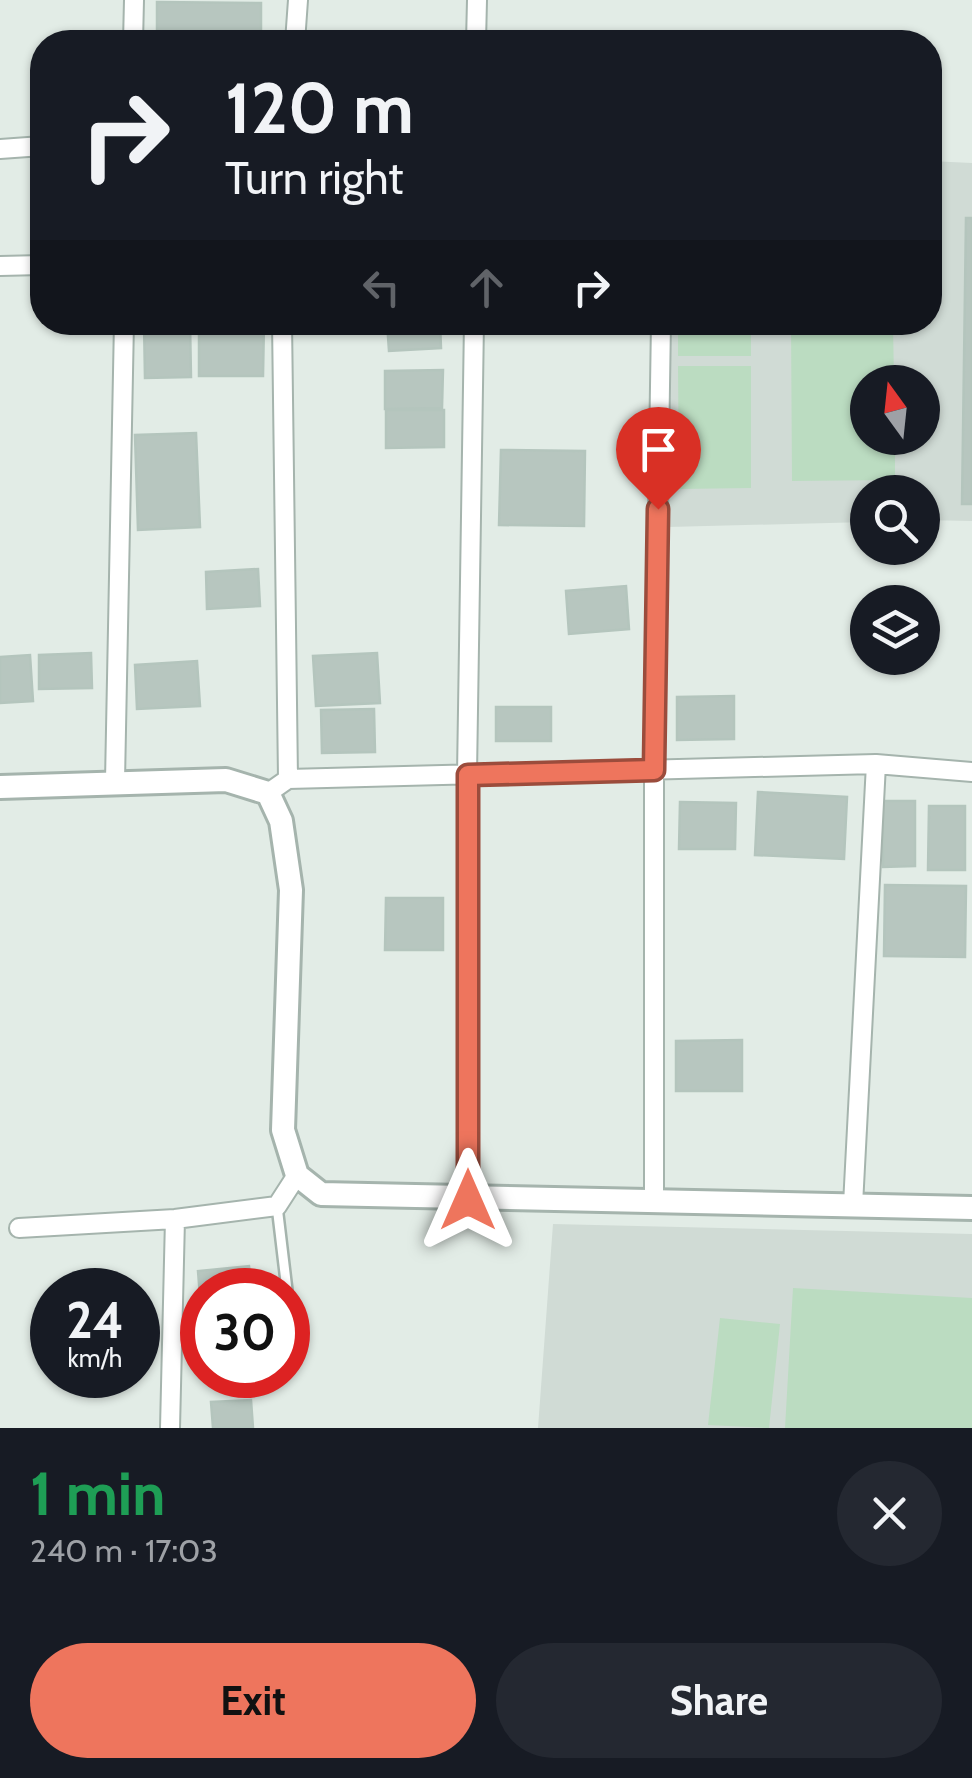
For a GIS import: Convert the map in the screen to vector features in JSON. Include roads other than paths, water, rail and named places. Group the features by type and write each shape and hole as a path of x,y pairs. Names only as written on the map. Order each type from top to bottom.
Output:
{"street":[{"path":"133,30 134,0"},
{"path":"296,30 298,0"},
{"path":"476,30 477,0"},
{"path":"0,149 30,147"},
{"path":"0,266 30,265"},
{"path":"115,781 124,335"},
{"path":"282,335 288,778"},
{"path":"468,1200 474,335"},
{"path":"654,1200 654,770 661,335"},
{"path":"268,793 288,778 876,764 972,772"},
{"path":"854,1205 876,764"},
{"path":"0,786 226,780 268,793 280,821 291,890 283,1130 297,1175 321,1194 972,1208"},
{"path":"19,1228 175,1219 277,1206 297,1175"},
{"path":"170,1428 175,1219"}],"lane":[{"path":"277,1206 284,1268"}]}
